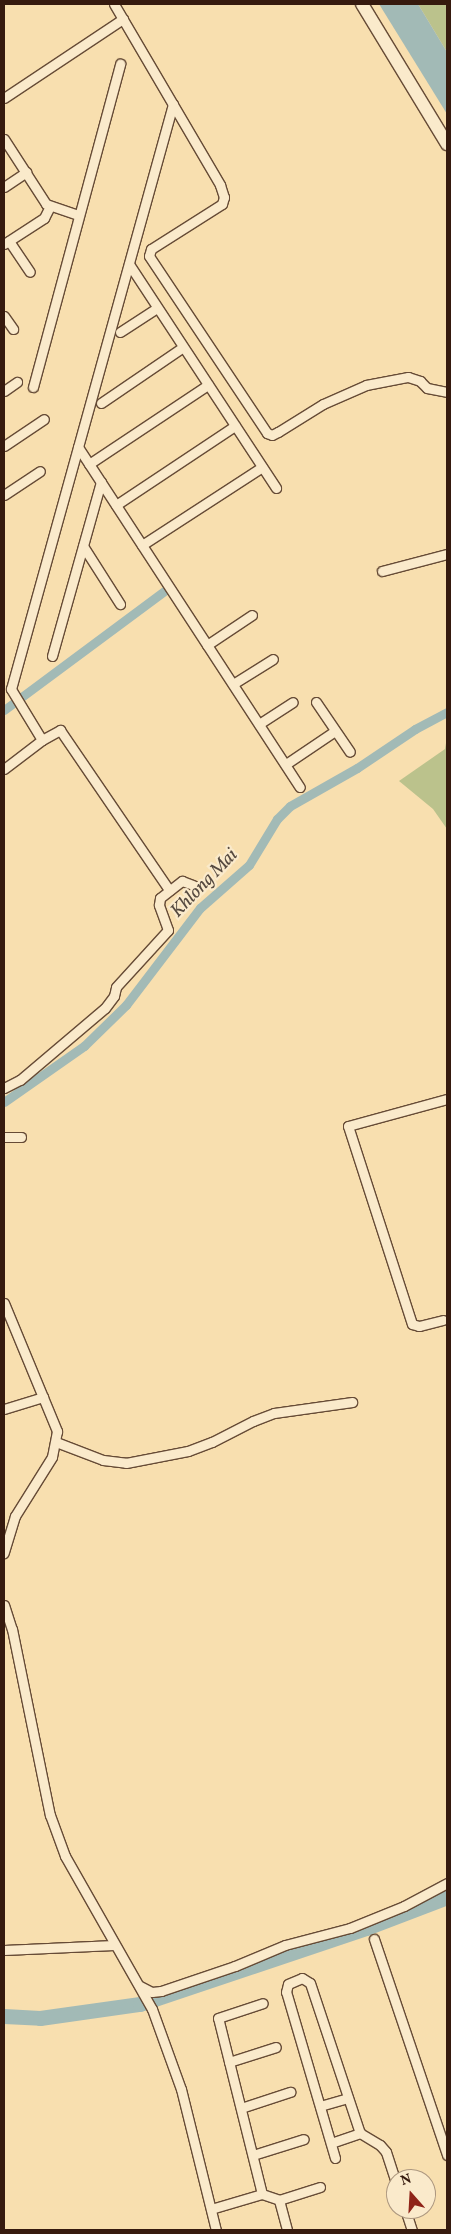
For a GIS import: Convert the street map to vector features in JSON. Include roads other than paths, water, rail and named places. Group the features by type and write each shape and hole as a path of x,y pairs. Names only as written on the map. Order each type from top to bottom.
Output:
{"street":[{"path":"114,4 220,185 224,197 222,204 151,248 149,256 267,433 272,435 323,404 349,391 374,384 408,377 420,381 427,388 447,392"},
{"path":"362,4 447,144"},
{"path":"4,98 123,19"},
{"path":"34,387 78,215 120,64"},
{"path":"42,740 11,689 173,104"},
{"path":"4,139 46,204 78,215"},
{"path":"4,187 26,172"},
{"path":"30,272 6,242 44,218 50,206"},
{"path":"128,264 276,488"},
{"path":"120,332 158,308"},
{"path":"4,316 13,329"},
{"path":"102,403 183,347"},
{"path":"4,391 17,382"},
{"path":"89,464 208,385"},
{"path":"4,446 44,419"},
{"path":"116,505 235,426"},
{"path":"78,447 300,787"},
{"path":"142,545 262,467"},
{"path":"4,495 40,472"},
{"path":"52,656 101,482"},
{"path":"83,546 120,604"},
{"path":"382,571 447,554"},
{"path":"207,645 252,615"},
{"path":"233,684 273,659"},
{"path":"259,724 293,702"},
{"path":"316,702 350,752"},
{"path":"4,769 42,740 60,730 169,890"},
{"path":"286,764 336,731"},
{"path":"4,1088 20,1080 105,1008 114,996 116,987 168,930 159,901 182,880 193,885"},
{"path":"443,1320 419,1326 412,1324 348,1126 447,1099"},
{"path":"4,1137 21,1137"},
{"path":"4,1303 55,1424 55,1444 52,1457 15,1516 4,1553"},
{"path":"4,1409 43,1397"},
{"path":"55,1444 103,1460 126,1463 188,1451 274,1413 352,1402"},
{"path":"4,1606 12,1629 50,1815 65,1856 152,2009 181,2089 216,2230"},
{"path":"140,1987 152,1992 160,1991 235,1966 285,1945 350,1928 404,1906 447,1883"},
{"path":"374,1939 447,2155"},
{"path":"4,1950 114,1945"},
{"path":"335,2158 286,1992 288,1984 302,1978 310,1982 360,2133 380,2145 386,2152 392,2169"},
{"path":"262,2194 218,2018 264,2003"},
{"path":"229,2062 276,2047"},
{"path":"241,2108 290,2092"},
{"path":"320,2106 348,2098"},
{"path":"331,2143 360,2133"},
{"path":"253,2155 304,2139"},
{"path":"211,2209 262,2194 279,2200 320,2187"},
{"path":"279,2200 287,2230"}],"water":[{"path":"379,4 418,4 447,52 447,114"}],"waterway":[{"path":"4,710 164,591"},
{"name":"Khlong Mai","path":"4,1102 84,1046 126,1005 200,908 249,865 277,819 290,806 357,768 415,729 447,712"},
{"path":"4,2016 40,2018 140,2004 366,1928 447,1897"}]}
